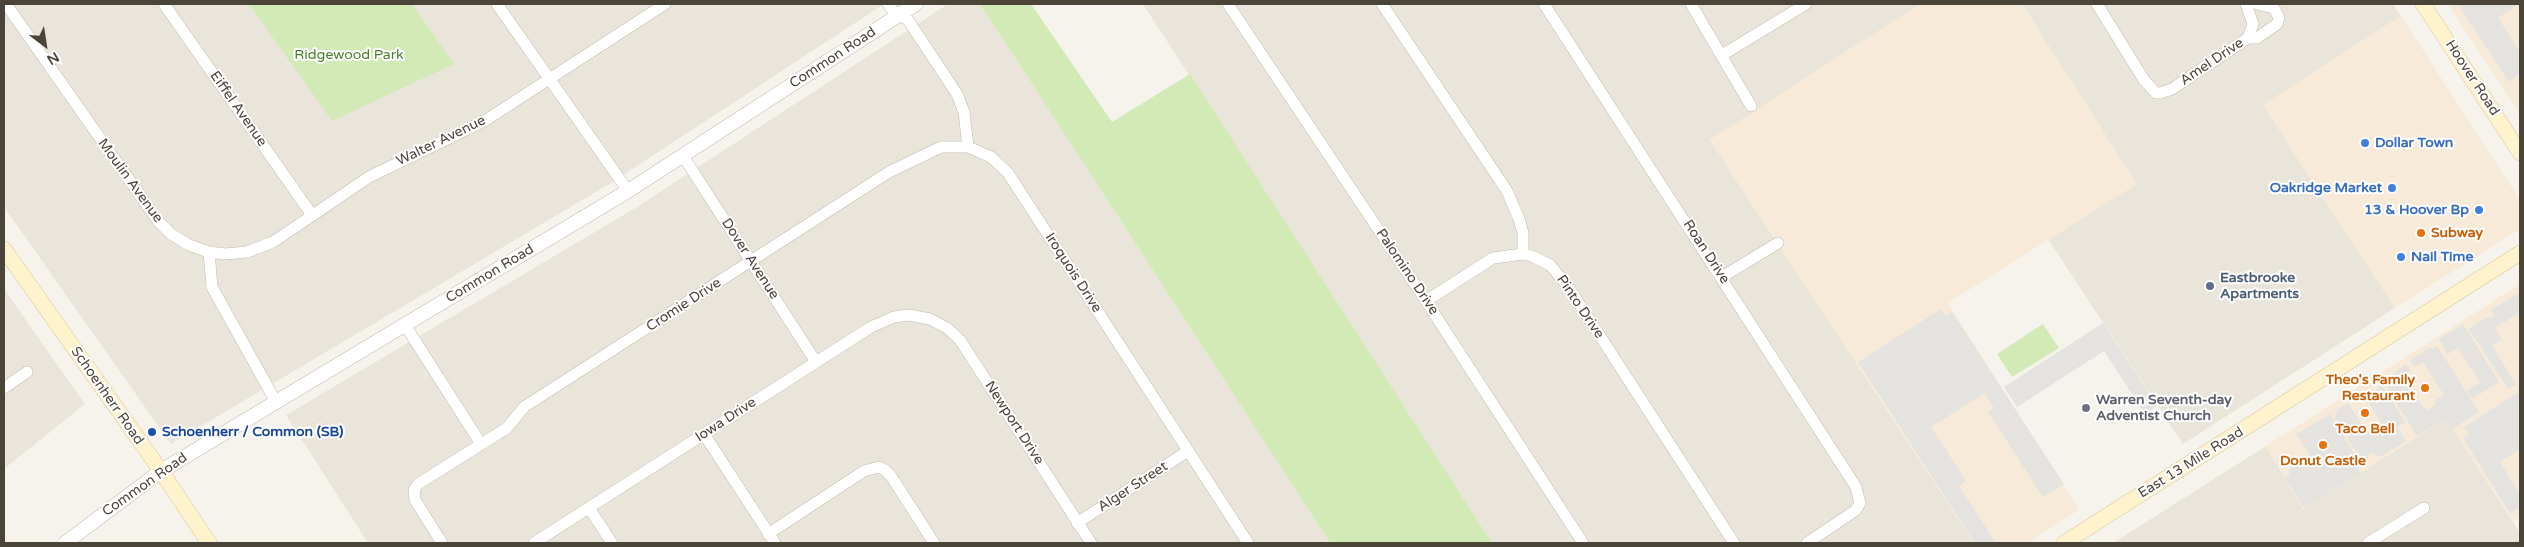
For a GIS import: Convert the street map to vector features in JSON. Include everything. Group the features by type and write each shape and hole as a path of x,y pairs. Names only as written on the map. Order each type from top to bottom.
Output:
{"main road":[{"name":"Hoover Road","path":"2423,4 2520,153"},
{"name":"Schoenherr Road","path":"4,249 161,471 209,543"},
{"name":"East 13 Mile Road","path":"2064,543 2520,253"}],"street":[{"name":"Moulin Avenue","path":"6,4 158,221 179,239 208,252"},
{"name":"Eiffel Avenue","path":"164,4 312,215"},
{"path":"496,4 628,191"},
{"path":"888,4 913,26 959,98 968,147"},
{"name":"Common Road","path":"65,543 161,471 628,191 916,4"},
{"name":"Palomino Drive","path":"1228,4 1426,301 1583,543"},
{"path":"1382,4 1507,191 1520,218 1523,233 1523,254 1493,258 1480,264 1426,301"},
{"name":"Roan Drive","path":"1544,4 1856,487 1860,503 1852,515 1807,543"},
{"path":"1691,4 1751,106"},
{"path":"1722,55 1806,4"},
{"name":"Amel Drive","path":"2098,4 2144,80 2156,93 2172,89 2248,38 2252,31 2252,17 2246,4"},
{"path":"2248,38 2257,38 2278,24 2279,18 2274,8 2258,4"},
{"name":"Walter Avenue","path":"208,252 226,254 255,250 273,242 369,177 486,120 550,80 662,5"},
{"name":"Cromie Drive","path":"442,543 415,500 414,490 418,484 507,428 524,407 909,161 942,147 968,147"},
{"name":"Iroquois Drive","path":"968,147 991,157 1008,173 1248,543"},
{"name":"Dover Avenue","path":"684,156 816,362"},
{"path":"1722,277 1778,243"},
{"path":"208,252 212,287 276,402"},
{"name":"Pinto Drive","path":"1523,254 1541,259 1550,265 1567,285 1734,543"},
{"name":"Iowa Drive","path":"534,543 871,327 887,319 904,316 924,317"},
{"name":"Newport Drive","path":"924,317 941,324 960,340 1091,543"},
{"path":"405,325 481,444"},
{"path":"4,388 28,372"},
{"path":"704,434 771,538 860,474 879,467 891,476 934,543"},
{"name":"Alger Street","path":"1077,522 1188,451"},
{"path":"589,508 612,543"},
{"path":"2368,543 2424,508"}],"shaded area":[{"path":"4,4 884,4 611,183 171,444 4,207"},
{"path":"948,4 980,4 1330,543 368,543 286,415 637,207"},
{"path":"1143,4 1920,4 1710,140 1974,543 1492,543"},
{"path":"1920,4 2022,4 2137,184 1948,303 2079,510 2027,543 1974,543 1710,140"},
{"name":"Eastbrooke Apartments","path":"2022,4 2393,4 2401,16 2263,105 2395,308 2183,444 2048,239 2136,183"},
{"path":"2448,4 2520,4 2520,115"},
{"path":"2458,4 2519,4 2498,18 2520,52 2520,74 2509,82"},
{"path":"2401,16 2520,200 2520,229 2395,308 2263,105"},
{"path":"2520,284 2520,516 2513,521 2446,419 2303,509 2266,446"},
{"path":"4,289 85,404 4,469"},
{"path":"2520,292 2520,312 2495,328 2502,339 2492,346 2516,384 2508,389 2469,329 2489,316 2490,318 2494,316 2491,310"},
{"path":"1941,309 1946,316 1952,312 2064,484 2043,497 1988,412 1994,408 1985,393 1931,427 1966,481 1959,486 1996,543 1975,543 1858,362"},
{"path":"2103,323 2157,406 2145,414 2104,351 2017,407 2004,387"},
{"path":"2463,324 2499,382 2472,399 2467,391 2480,382 2458,348 2448,354 2439,339"},
{"path":"2437,346 2479,412 2452,429 2446,419 2417,436 2383,381 2406,364 2410,371 2402,376 2424,408 2428,410 2436,404 2435,401 2444,395 2423,362 2415,367 2410,360 2431,347 2432,349"},
{"path":"2381,383 2405,422 2397,427 2406,441 2380,457 2370,452 2363,463 2335,418 2337,410 2348,403 2367,432 2373,436 2380,435 2383,426 2365,397 2377,390"},
{"path":"2520,391 2520,449 2500,462 2520,494 2520,508 2510,513 2463,438 2469,434 2464,427"},
{"path":"2330,414 2362,466 2358,469 2360,473 2304,508 2285,477 2290,474 2288,470 2310,456 2296,434"},
{"path":"2446,418 2520,533 2520,543 2113,543 2266,446 2303,509"}],"green space":[{"name":"Ridgewood Park","path":"249,4 412,4 454,64 332,121"},
{"path":"980,4 1031,4 1112,122 1190,74 1492,543 1330,543"},
{"path":"2043,324 2059,348 2012,377 1997,354"}],"place":[{"name":"Dollar Town","path":"2365,143"},
{"name":"Oakridge Market","path":"2392,188"},
{"name":"13 & Hoover Bp","path":"2479,210"},
{"name":"Subway","path":"2421,233"},
{"name":"Nail Time","path":"2401,257"},
{"name":"Eastbrooke Apartments","path":"2210,286"},
{"name":"Theo's Family Restaurant","path":"2425,388"},
{"name":"Warren Seventh-day Adventist Church","path":"2086,408"},
{"name":"Taco Bell","path":"2365,413"},
{"name":"Schoenherr / Common (SB)","path":"152,432"},
{"name":"Donut Castle","path":"2323,445"}]}
